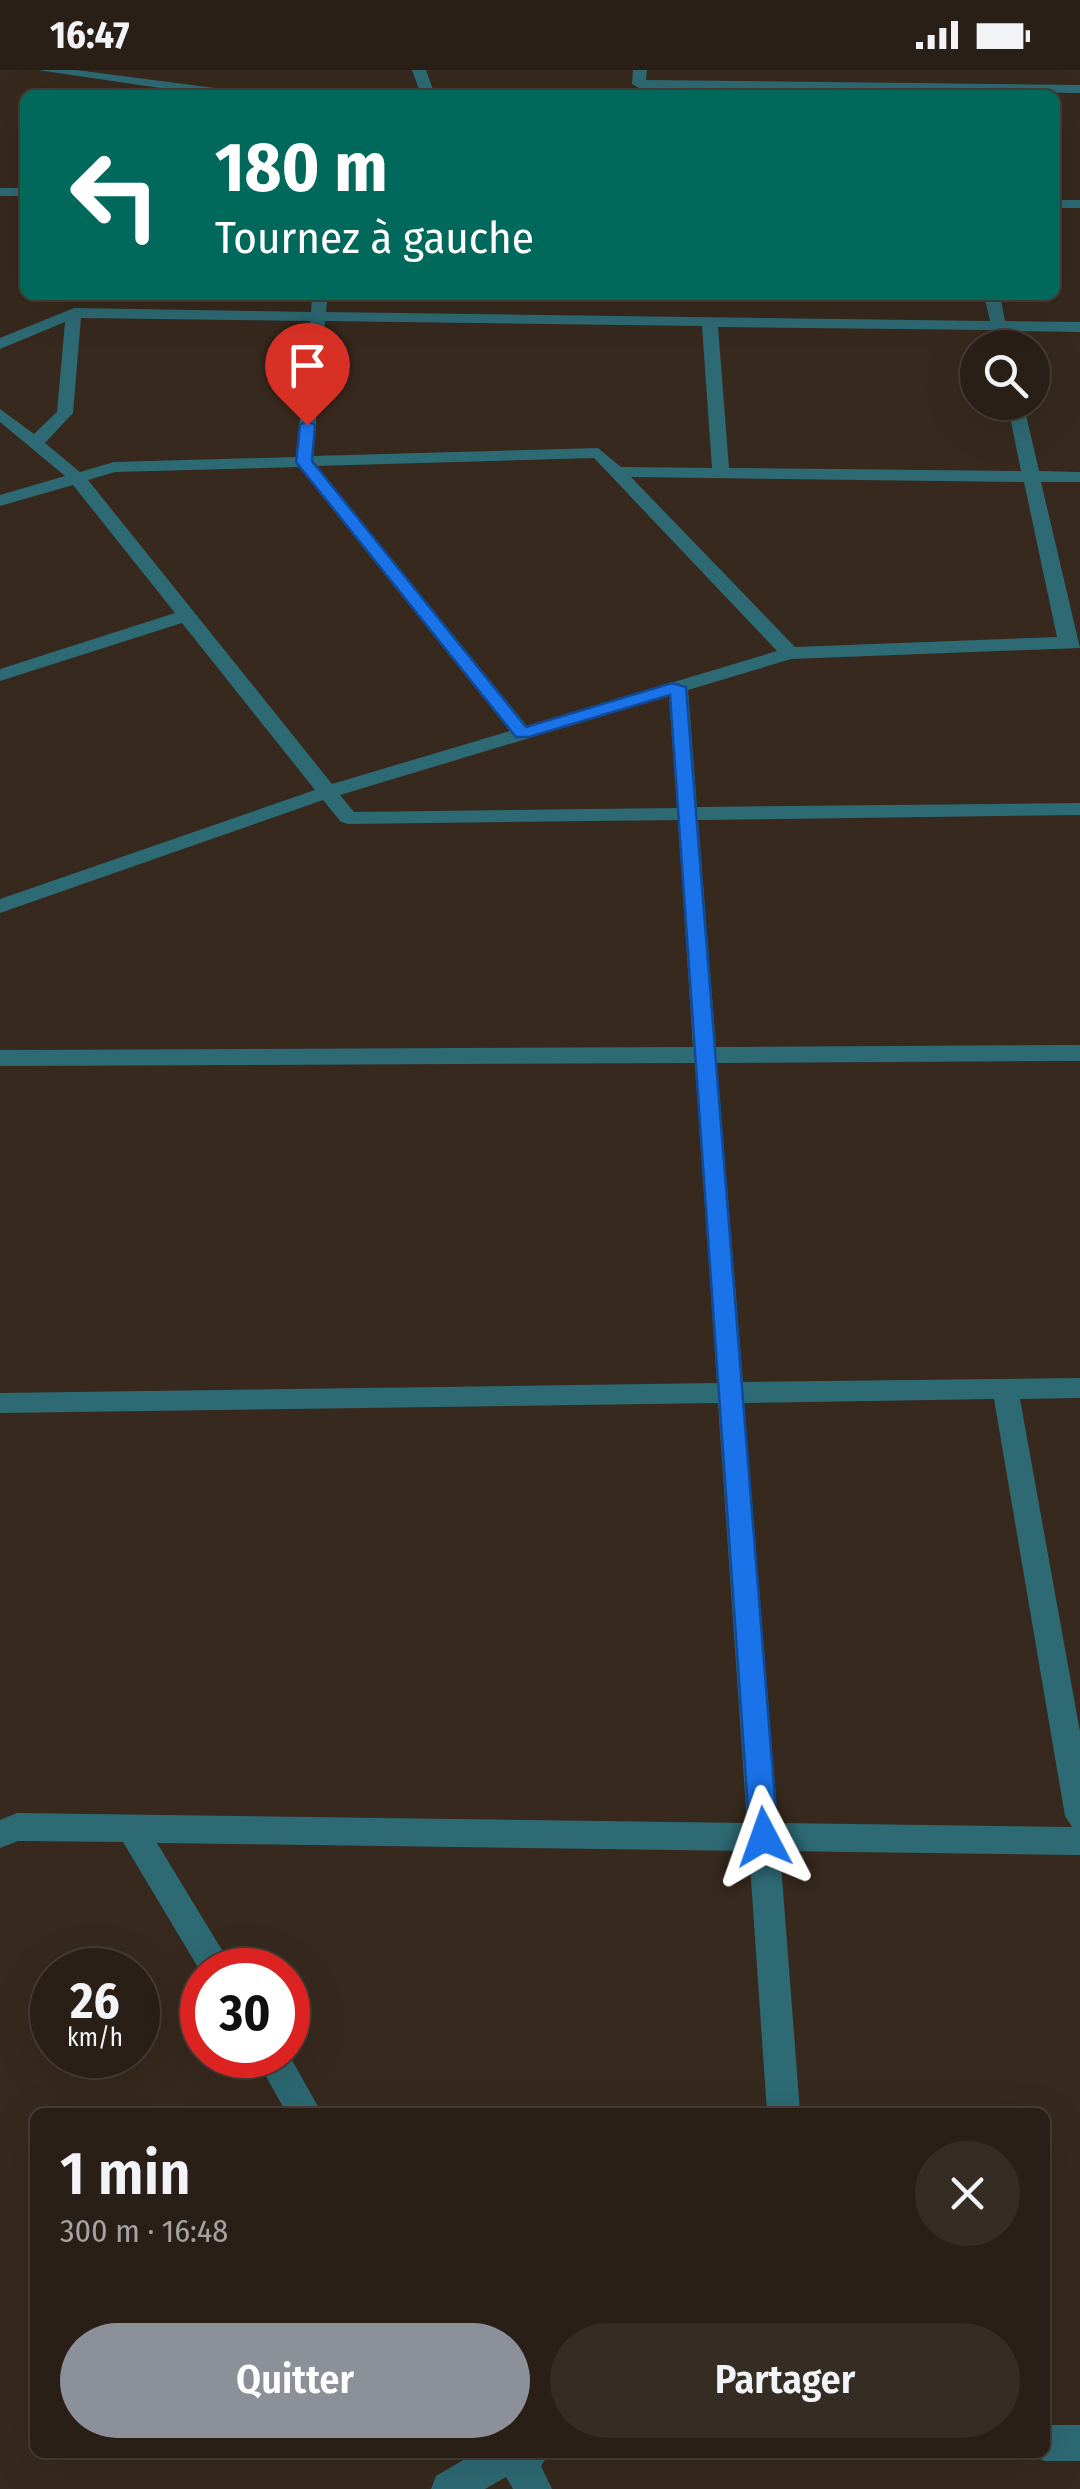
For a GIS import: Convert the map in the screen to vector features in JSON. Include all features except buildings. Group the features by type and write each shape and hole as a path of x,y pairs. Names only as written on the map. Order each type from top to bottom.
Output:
{"street":[{"path":"45,70 199,90"},
{"path":"640,70 639,84 927,90"},
{"path":"1028,90 1080,89"},
{"path":"320,300 304,462 522,734"},
{"path":"993,300 999,330"},
{"path":"35,443 64,413 74,313"},
{"path":"0,344 74,313 582,314 710,322 1080,326"},
{"path":"710,322 721,473"},
{"path":"0,414 77,478 348,818 1080,809"},
{"path":"0,906 328,792 790,653 1074,642 1019,420"},
{"path":"0,500 114,467 598,453 790,653"},
{"path":"616,472 1080,477"},
{"path":"0,675 186,616"},
{"path":"678,687 784,2108"},
{"path":"0,1058 1080,1053"},
{"path":"0,1403 1080,1388"},
{"path":"1005,1389 1080,1816"},
{"path":"0,1834 16,1826 1080,1842"},
{"path":"132,1829 205,1948"},
{"path":"284,2078 302,2108"},
{"path":"1050,2443 1080,2442"},
{"path":"448,2489 503,2458"},
{"path":"515,2458 534,2489"}],"route":[{"path":"307,425 304,462 522,734 678,687 764,1837"}]}
